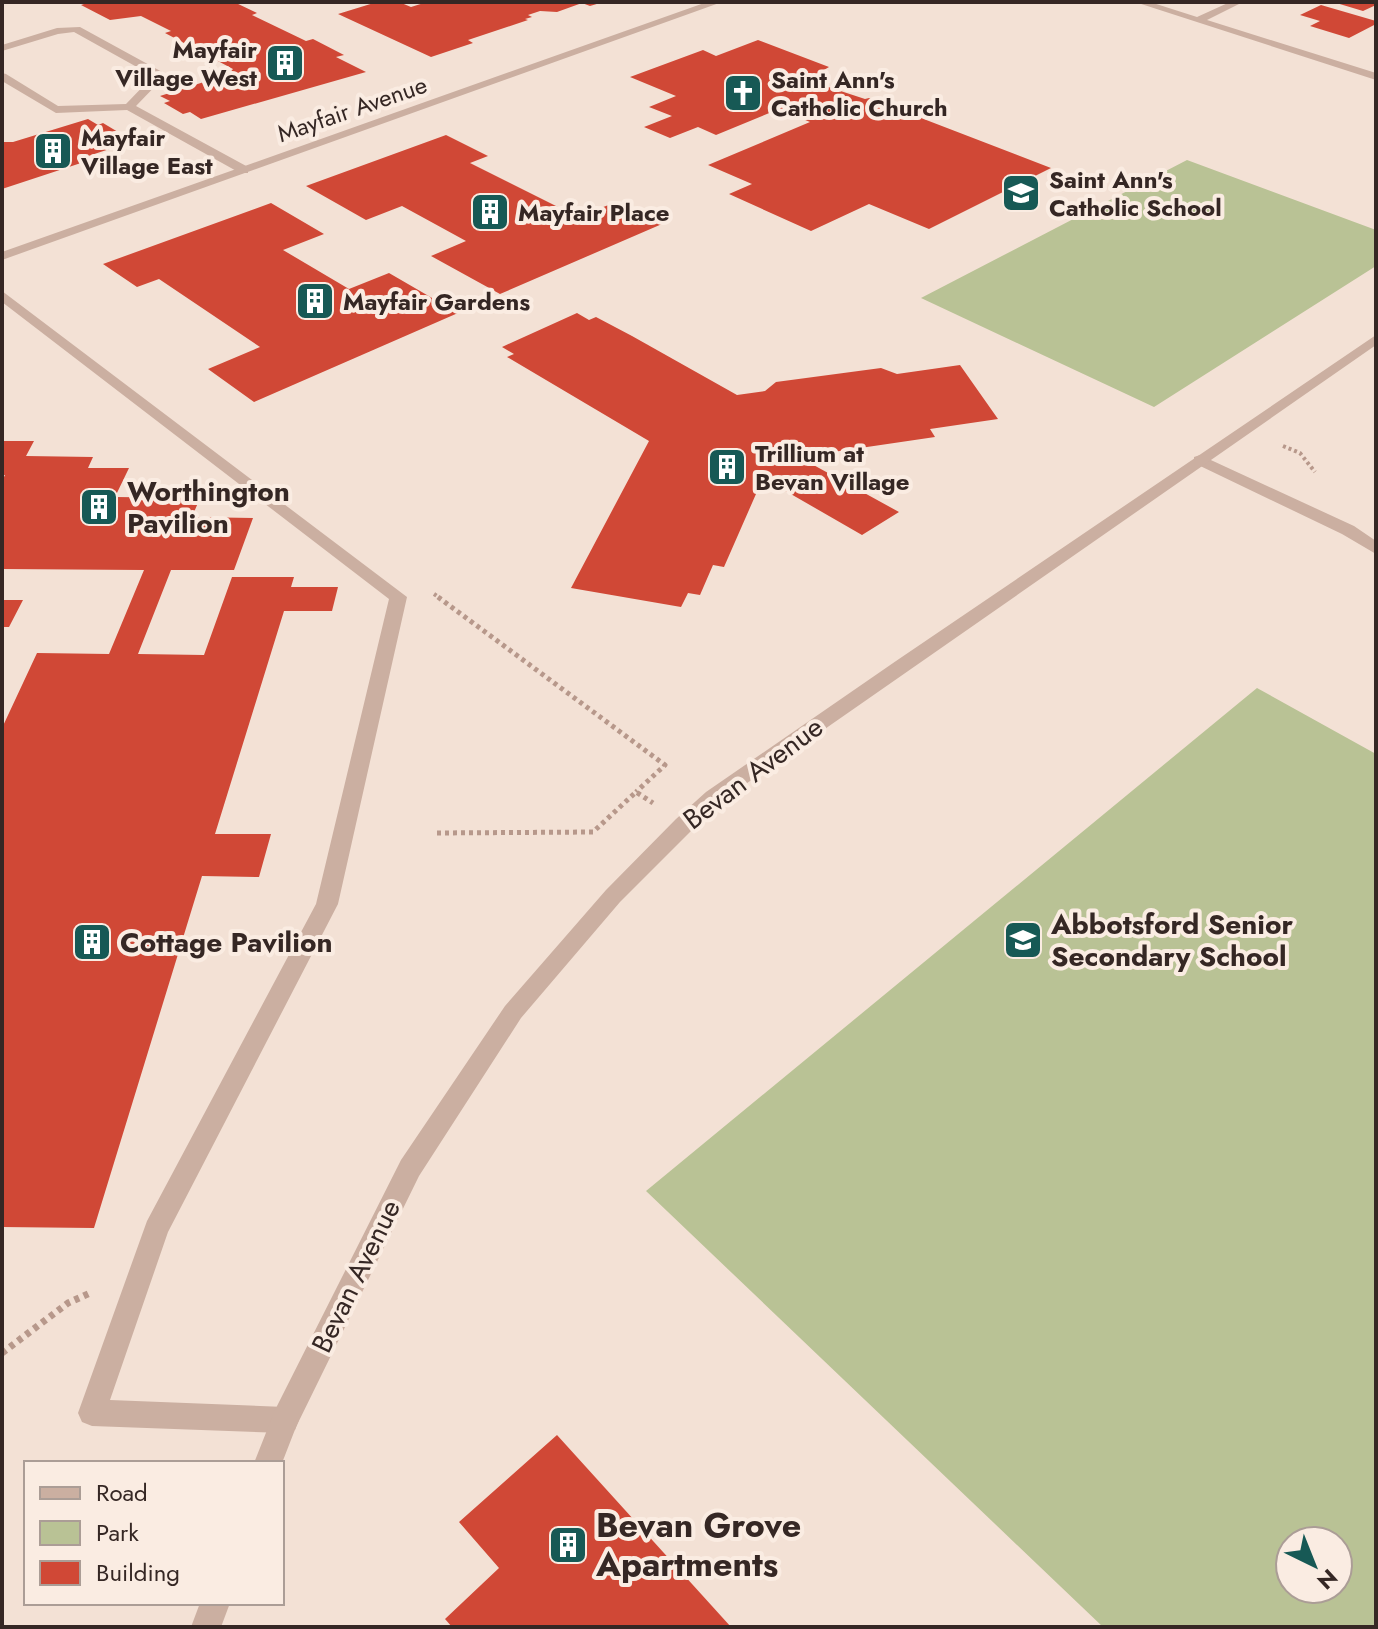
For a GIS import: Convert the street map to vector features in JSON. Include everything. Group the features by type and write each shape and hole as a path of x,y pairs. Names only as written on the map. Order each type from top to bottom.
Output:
{"street":[{"name":"Mayfair Avenue","path":"2,256 717,2"},
{"path":"1140,2 1375,76"},
{"path":"1198,20 1238,2"},
{"path":"2,48 57,31 76,29 160,75 129,107"},
{"path":"2,76 56,110 129,107 244,170"},
{"path":"2,295 398,597 327,904 156,1229 92,1413 285,1420"},
{"name":"Bevan Avenue","path":"269,1461 285,1420 410,1168 513,1012 613,896 683,824 713,797 1376,339"},
{"path":"1200,460 1348,530 1376,549"},
{"path":"206,1627 214,1605"}],"path":[{"path":"1246,429 1300,453 1318,474"},
{"path":"437,833 593,832 636,792 683,824"},
{"path":"2,1353 68,1303 140,1272"}],"green space":[{"path":"1187,160 1376,230 1376,266 1154,407 921,298"},
{"path":"1257,688 1376,754 1376,1627 1103,1627 646,1191"}],"building":[{"name":"Mayfair Village West","path":"90,2 234,2 257,13 252,15 344,55 336,57 366,72 201,119 190,112 183,114 164,103 170,101 160,96 229,74 233,69 165,33 171,31 141,16 110,20 81,5"},
{"path":"377,2 399,2 411,7 427,2 600,3 590,6 582,3 557,12 540,11 528,15 532,17 525,19 528,20 468,40 473,43 431,57 338,14"},
{"path":"1333,2 1376,2 1376,5 1363,11"},
{"path":"1321,5 1376,21 1376,24 1349,38 1310,26 1320,21 1300,15"},
{"path":"758,40 829,67 807,80 869,98 1051,168 929,229 869,204 811,231 729,194 752,184 708,165 810,122 779,109 716,135 698,127 670,138 644,127 672,116 649,107 676,96 630,77 703,50 716,56"},
{"name":"Mayfair Village East","path":"88,119 98,125 103,123 123,135 118,136 128,143 79,159 84,162 2,189 2,142 13,142"},
{"name":"Mayfair Place","path":"446,135 488,156 470,163 578,217 616,202 662,224 500,294 431,256 466,241 402,206 366,220 306,186"},
{"name":"Mayfair Gardens","path":"271,203 324,234 283,250 349,289 389,273 458,313 254,402 208,369 260,347 159,279 137,287 103,264"},
{"name":"Trillium at Bevan Village","path":"577,313 589,320 596,317 737,395 765,391 776,382 881,368 897,374 960,365 998,419 930,429 935,437 799,457 899,512 862,535 763,478 724,567 713,565 700,595 688,593 681,607 571,588 649,441 507,357 514,354 502,347"},
{"name":"Cottage Pavilion","path":"2,441 34,441 26,456 93,457 88,468 129,468 115,497 200,498 192,517 253,518 234,570 171,570 138,654 204,655 232,577 294,577 291,587 338,587 332,611 284,611 215,834 271,834 259,877 202,876 94,1228 2,1227 2,728 37,653 109,654 144,570 2,569 2,481 5,475 2,475"},
{"path":"2,600 23,600 9,627 2,627"},
{"name":"Bevan Grove Apartments","path":"557,1435 731,1627 452,1627 445,1619 499,1568 459,1522"}],"place":[{"name":"Mayfair Village West","path":"285,63"},
{"name":"Saint Ann's Catholic Church","path":"743,93"},
{"name":"Mayfair Village East","path":"53,151"},
{"name":"Saint Ann's Catholic School","path":"1021,193"},
{"name":"Mayfair Place","path":"490,212"},
{"name":"Mayfair Gardens","path":"315,301"},
{"name":"Trillium at Bevan Village","path":"727,467"},
{"name":"Worthington Pavilion","path":"99,507"},
{"name":"Abbotsford Senior Secondary School","path":"1023,940"},
{"name":"Cottage Pavilion","path":"92,942"},
{"name":"Bevan Grove Apartments","path":"568,1545"}]}
